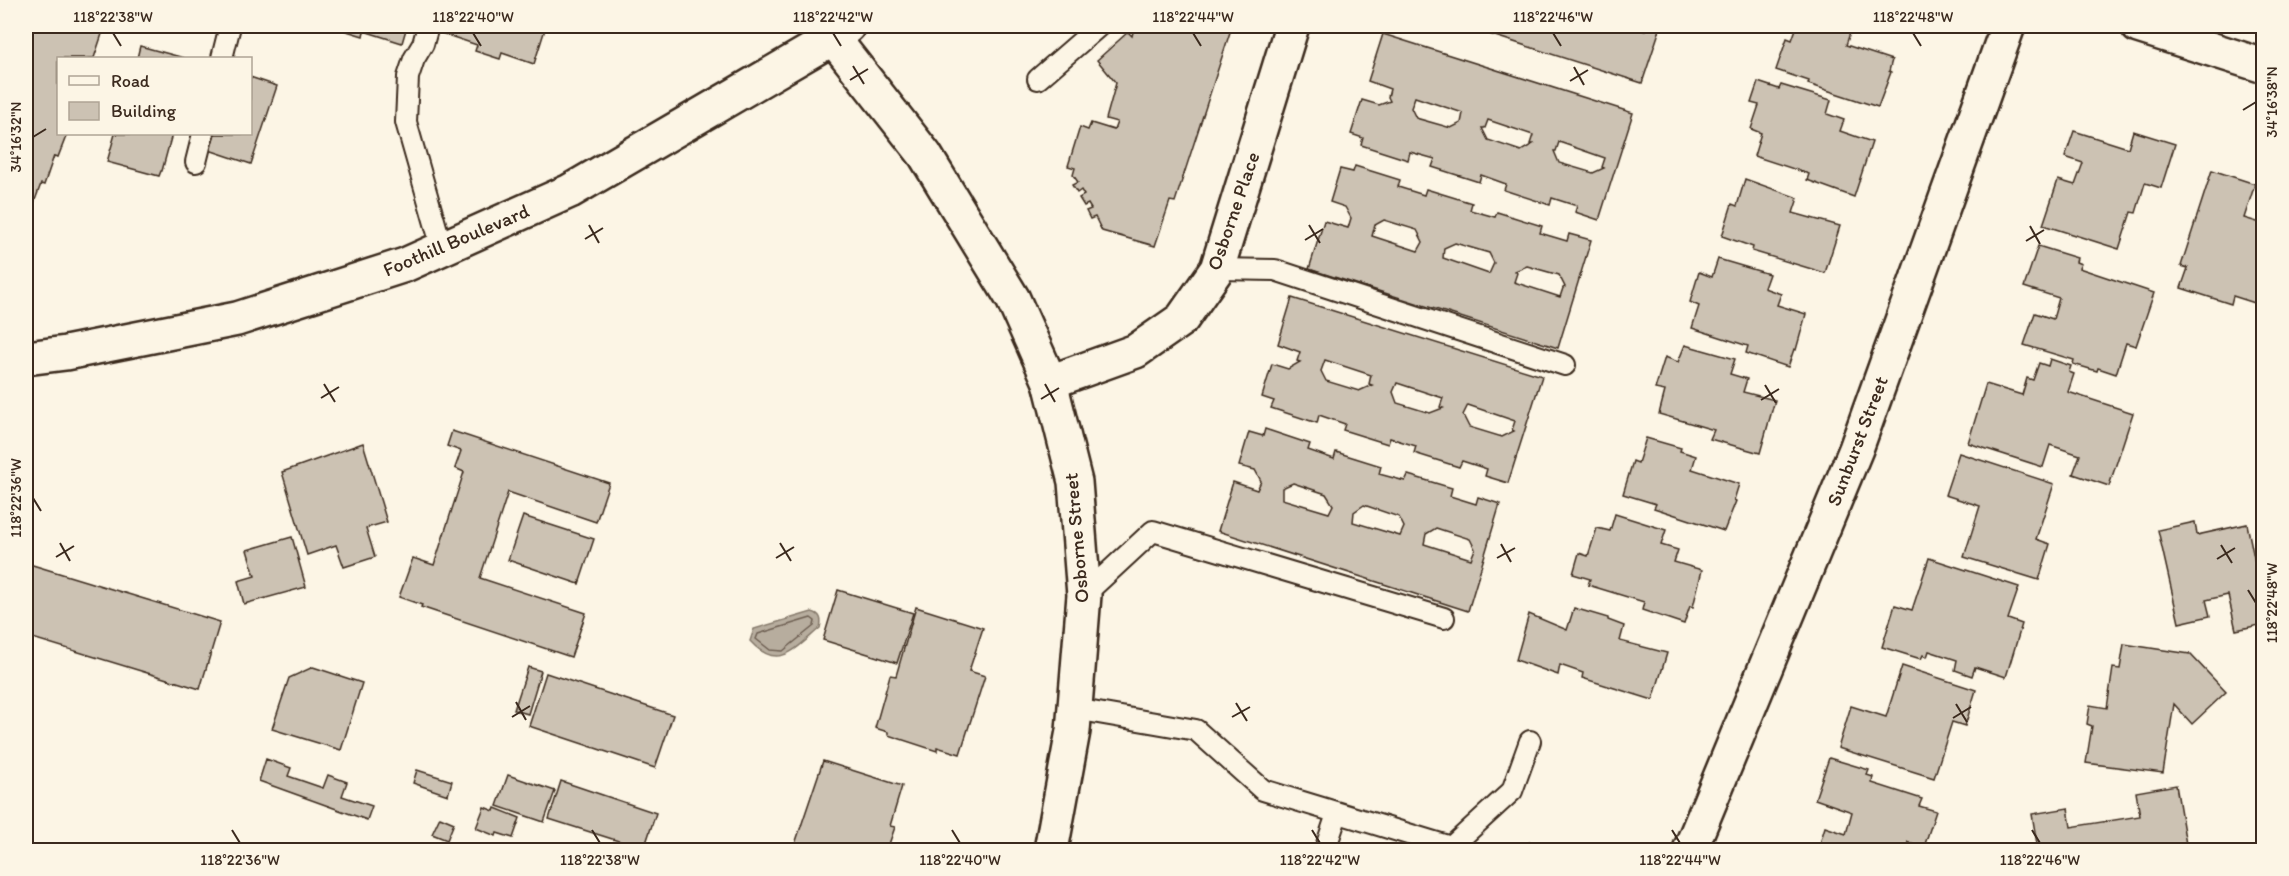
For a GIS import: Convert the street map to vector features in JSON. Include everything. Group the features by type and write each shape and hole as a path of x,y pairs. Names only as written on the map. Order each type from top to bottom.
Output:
{"main road":[{"name":"Osborne Place","path":"1050,382 1136,351 1182,319 1217,269 1292,26"},
{"name":"Sunburst Street","path":"1690,850 1856,449 2008,26"},
{"path":"2138,26 2264,66"},
{"name":"Foothill Boulevard","path":"26,358 66,353 237,319 405,265 570,190 836,30"},
{"name":"Osborne Street","path":"836,30 925,155 1013,299 1050,382 1075,482 1084,595 1073,731 1051,850"}],"lane":[{"path":"222,57 231,26"},
{"path":"428,26 408,78 406,122 442,248"},
{"path":"1038,79 1099,26"},
{"path":"196,162 203,135"},
{"path":"1217,269 1275,270 1564,365"},
{"path":"1084,595 1153,531 1444,618"},
{"path":"1075,709 1196,730 1263,790 1450,849 1512,791 1530,741"},
{"path":"1325,850 1337,814"}],"water":[{"path":"812,612 820,618 820,628 786,654 769,655 750,641 754,629"}],"building":[{"path":"28,26 87,26 103,31 94,57 57,57 57,135 67,135 58,157 54,156 44,185 41,184 28,219 26,218 26,34"},
{"path":"338,26 407,26 402,43 364,31 363,36 337,28"},
{"path":"443,26 546,26 534,64 502,53 500,59 475,51 477,45 441,33"},
{"path":"1147,26 1232,26 1175,202 1170,201 1155,246 1102,231 1095,217 1090,219 1086,211 1091,209 1088,204 1084,206 1079,198 1084,195 1081,190 1077,193 1072,185 1078,182 1073,175 1075,168 1068,166 1080,127 1088,130 1091,123 1114,130 1117,122 1106,119 1116,83 1097,60 1128,32 1132,36 1134,28 1145,30"},
{"path":"1464,26 1629,26 1645,31 1646,26 1661,26 1642,83"},
{"path":"1797,26 1834,26 1850,33 1846,45 1892,60 1889,71 1891,72 1878,107 1808,84 1809,81 1776,70 1787,38 1792,40"},
{"path":"1383,34 1633,113 1599,220 1575,212 1577,206 1552,198 1550,205 1504,190 1506,184 1481,175 1479,182 1432,167 1435,159 1410,152 1408,160 1361,145 1363,138 1351,134 1362,100 1379,105 1390,101 1388,97 1390,89 1368,81","holes":["1415,97 1463,113 1461,123 1451,128 1416,118 1411,108","1488,120 1533,135 1530,144 1533,144 1521,151 1488,140 1482,128 1485,128","1559,142 1605,158 1602,167 1604,168 1593,173 1559,163 1554,151"]},
{"path":"140,46 180,57 137,57"},
{"path":"252,78 277,86 251,164 209,150 215,135 252,135"},
{"path":"1758,82 1779,89 1781,85 1831,100 1827,114 1844,120 1840,131 1872,142 1854,197 1807,180 1809,174 1754,156 1761,133 1751,129 1759,105 1751,103"},
{"path":"2074,131 2128,148 2133,131 2175,144 2161,188 2145,183 2136,213 2131,212 2119,249 2043,225 2058,180 2075,185 2083,163 2065,157"},
{"path":"115,135 172,135 159,176 107,162"},
{"path":"1355,166 1400,180 1398,187 1424,195 1426,189 1472,203 1470,210 1495,217 1497,212 1542,226 1540,233 1567,241 1569,234 1591,240 1558,348 1309,269 1324,221 1348,228 1351,218 1345,207 1330,202 1340,169 1353,172","holes":["1384,220 1417,230 1423,242 1418,251 1372,236 1375,225","1455,243 1489,253 1494,263 1489,274 1443,258 1444,248","1527,266 1559,275 1565,287 1560,297 1514,282 1517,273 1515,271"]},
{"path":"2212,170 2255,184 2244,218 2264,224 2264,306 2233,296 2231,304 2181,288 2188,268 2181,266"},
{"path":"1745,179 1798,198 1793,213 1840,226 1825,273 1752,251 1753,247 1722,236 1732,204 1737,206"},
{"path":"2038,246 2077,258 2076,262 2081,264 2079,268 2154,293 2136,346 2126,343 2116,374 2073,364 2074,360 2024,345 2035,313 2053,319 2059,298 2024,287"},
{"path":"1718,259 1769,274 1764,288 1781,294 1777,305 1806,314 1796,350 1794,349 1788,367 1746,353 1748,346 1692,328 1699,306 1690,302 1699,272 1712,277"},
{"path":"1292,298 1542,376 1508,483 1485,476 1487,469 1462,461 1459,467 1414,453 1416,446 1390,438 1388,444 1343,430 1345,424 1319,415 1317,423 1271,408 1274,401 1262,397 1272,364 1288,369 1300,362 1297,361 1300,352 1278,344","holes":["1325,360 1371,375 1369,384 1372,385 1359,391 1326,381 1321,371","1397,383 1443,398 1440,407 1443,408 1430,413 1397,403 1393,392","1468,405 1515,421 1512,430 1514,431 1502,437 1469,427 1463,415"]},
{"path":"1685,345 1735,359 1730,374 1747,379 1743,392 1775,400 1760,453 1710,439 1714,430 1659,414 1665,391 1655,389 1665,357 1678,362"},
{"path":"2050,359 2071,366 2069,372 2074,374 2068,392 2133,413 2109,486 2073,474 2080,455 2050,445 2043,467 1968,443 1986,384 2022,395 2027,378 2033,380 2039,363 2048,366"},
{"path":"1265,429 1310,444 1308,450 1334,459 1336,452 1381,466 1379,474 1405,481 1408,475 1452,488 1450,496 1476,504 1478,497 1500,504 1468,611 1218,531 1233,482 1257,490 1261,481 1255,470 1239,466 1249,432 1263,436","holes":["1293,483 1326,494 1333,505 1329,513 1282,499 1282,488","1364,505 1399,517 1404,527 1400,536 1353,522 1354,512","1436,528 1470,539 1475,549 1471,559 1424,544 1426,534"]},
{"path":"452,431 609,483 596,522 508,492 480,578 586,613 571,657 421,607 422,605 399,597 413,558 434,565 464,472 455,468 461,451 447,446"},
{"path":"1646,438 1681,448 1680,451 1696,456 1692,469 1739,484 1734,500 1736,501 1724,531 1654,508 1656,504 1623,494 1633,461 1638,463"},
{"path":"363,443 387,522 366,528 375,557 344,567 336,545 307,555 282,472"},
{"path":"1959,453 2054,484 2036,539 2050,544 2039,580 1964,557 1980,506 1945,495"},
{"path":"1615,514 1666,530 1661,545 1678,550 1674,562 1702,570 1693,607 1690,606 1684,624 1642,610 1644,602 1588,585 1590,579 1573,574 1579,553 1588,556 1597,528 1610,531"},
{"path":"523,516 594,539 579,584 508,560"},
{"path":"2195,522 2197,535 2247,524 2258,577 2262,576 2264,581 2264,624 2236,630 2228,595 2206,600 2210,616 2179,623 2158,530"},
{"path":"292,537 306,587 244,604 238,581 255,576 247,550"},
{"path":"1929,558 2019,587 2008,619 2022,624 2006,677 1975,667 1972,676 1955,670 1957,660 1929,651 1927,657 1923,655 1921,659 1882,647 1895,605 1912,610"},
{"path":"26,563 220,622 200,689 26,636"},
{"path":"838,590 913,613 897,663 823,640"},
{"path":"916,607 983,628 969,671 985,676 960,754 937,747 937,751 888,735 888,732 875,728 890,675 896,676"},
{"path":"1574,608 1608,618 1624,626 1620,641 1667,653 1653,700 1582,678 1583,673 1560,665 1558,675 1516,660 1529,614 1567,630"},
{"path":"2124,644 2190,654 2226,692 2192,724 2174,704 2163,773 2086,763 2092,726 2087,724 2090,705 2107,708 2113,668 2120,669"},
{"path":"1902,666 1976,690 1965,726 1952,722 1934,778 1838,748 1851,706 1886,717"},
{"path":"313,667 362,683 341,750 272,729 289,678"},
{"path":"528,667 541,671 528,714 514,710"},
{"path":"546,673 673,715 655,768 529,726"},
{"path":"1829,758 1869,770 1867,775 1873,777 1872,783 1922,799 1919,806 1936,811 1924,847 1908,842 1907,846 1919,850 1818,850 1825,827 1846,834 1852,812 1815,799"},
{"path":"266,759 291,768 288,776 323,788 328,775 347,782 342,796 372,806 367,820 259,781"},
{"path":"823,761 902,786 890,826 895,827 887,850 793,850"},
{"path":"417,770 452,781 448,795 413,783"},
{"path":"508,775 555,791 544,822 497,806"},
{"path":"561,781 656,813 644,849 549,819"},
{"path":"2176,785 2187,850 2038,850 2032,814 2068,808 2071,827 2140,816 2136,792"},
{"path":"484,807 494,811 495,808 520,818 513,838 497,833 496,836 476,828"},
{"path":"440,817 454,823 447,840 432,834"},
{"path":"1530,842 1557,850 1527,850"}]}
